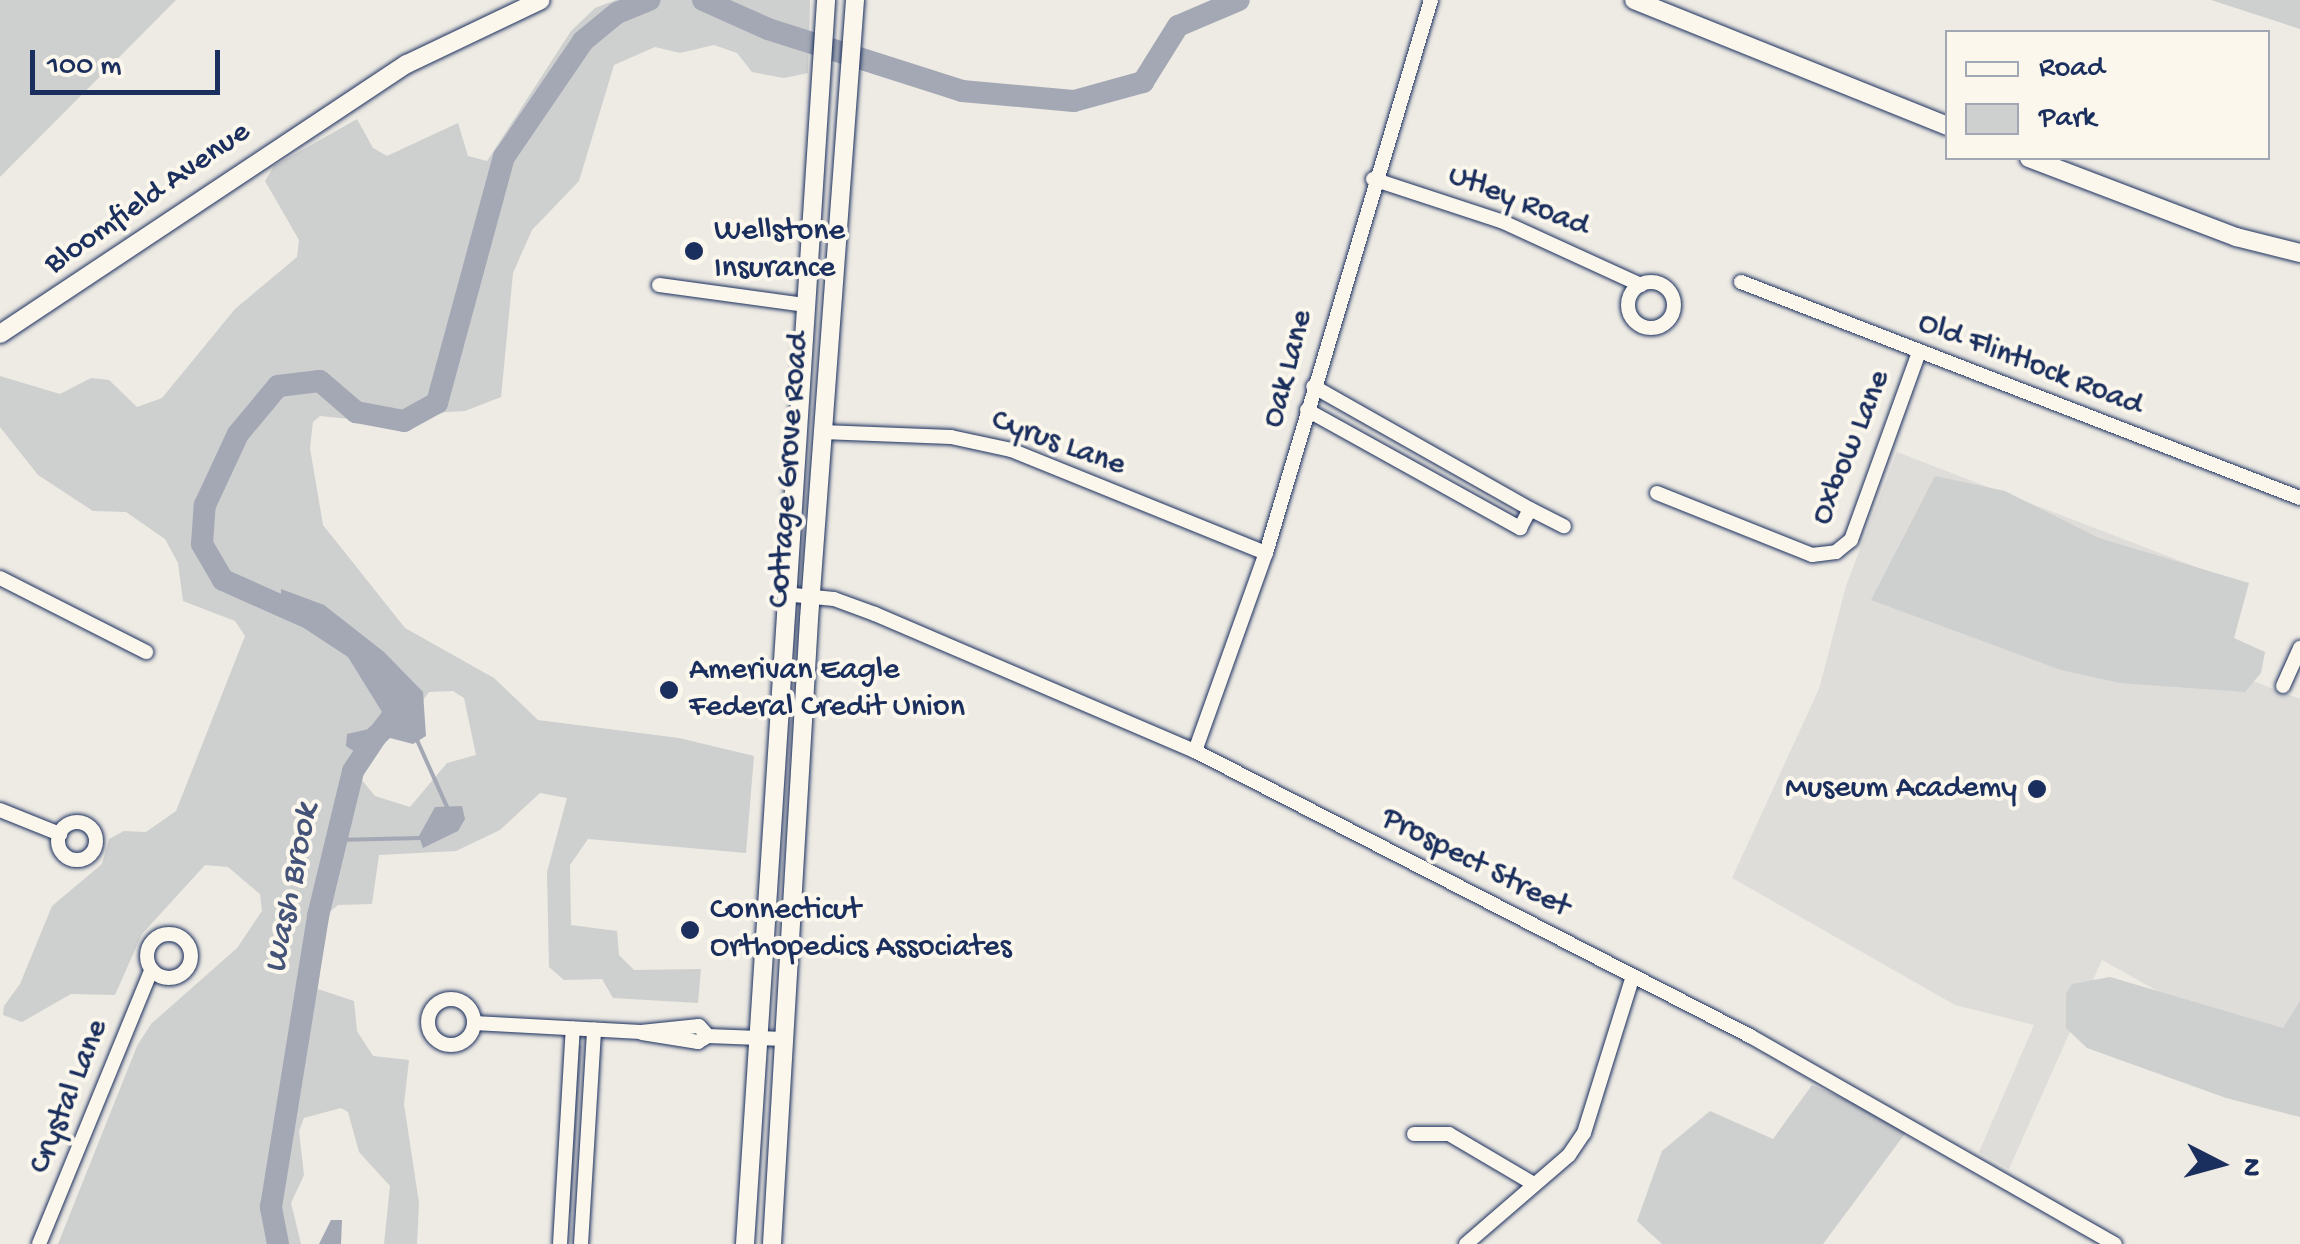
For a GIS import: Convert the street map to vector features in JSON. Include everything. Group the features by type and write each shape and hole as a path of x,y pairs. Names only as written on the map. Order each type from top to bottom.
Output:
{"main road":[{"name":"Bloomfield Avenue","path":"0,334 407,64 541,0"},
{"name":"Cottage Grove Road","path":"745,1244 784,594 826,0"},
{"name":"Cottage Grove Road","path":"772,1244 811,596 855,0"},
{"path":"1634,0 1945,125"},
{"path":"2034,160 2236,237 2300,253"}],"street":[{"name":"Oak Lane","path":"1196,751 1266,553 1373,179 1431,0"},
{"name":"Utley Road","path":"1373,179 1501,221 1640,285"},
{"name":"Old Flintlock Road","path":"1742,282 2300,498"},
{"path":"659,285 804,304"},
{"name":"Oxbow Lane","path":"1657,493 1812,555 1836,552 1851,540 1919,352"},
{"path":"1313,386 1564,526"},
{"path":"1307,410 1520,528 1530,509"},
{"name":"Cyrus Lane","path":"822,432 951,437 1012,450 1266,553"},
{"path":"0,578 146,652"},
{"name":"Prospect Street","path":"784,594 811,596 886,619 1196,751 1633,976 2114,1244"},
{"path":"2284,686 2300,648"},
{"path":"0,810 60,834"},
{"name":"Crystal Lane","path":"39,1244 152,971"},
{"path":"1466,1244 1569,1156 1584,1133 1633,976"},
{"path":"474,1023 641,1032 698,1026 708,1036 784,1039"},
{"path":"560,1244 573,1028"},
{"path":"581,1244 594,1029"},
{"path":"1414,1134 1449,1134 1534,1184"}],"shaded area":[{"name":"Museum Academy","path":"1897,452 2243,585 2209,664 2300,699 2300,1020 2281,1060 2102,960 2009,1169 1979,1152 2034,1025 1955,1005 1732,878 1819,689 1846,586"},
{"path":"281,589 324,605 384,652 423,692 426,736 413,744 390,738 367,760 346,746 347,734 369,729 382,712 348,657 281,613"},
{"path":"462,806 465,819 458,831 423,848 419,836 435,807"},
{"path":"331,1220 342,1220 341,1244 319,1244"}],"green space":[{"path":"0,0 176,0 0,177"},
{"path":"616,0 810,0 808,73 784,78 752,72 737,53 714,45 680,53 655,47 614,65 579,181 532,230 513,273 501,397 465,411 412,414 388,423 320,416 313,422 310,448 323,525 405,628 494,678 538,720 679,738 754,756 746,853 588,839 570,865 571,925 617,931 619,955 634,970 701,969 698,1003 613,998 602,979 564,980 549,967 547,872 567,798 540,793 500,830 456,851 379,855 372,904 338,905 326,915 318,989 354,1001 357,1031 373,1056 409,1060 404,1104 419,1203 417,1244 384,1244 390,1186 359,1152 348,1112 341,1108 304,1118 299,1131 304,1175 291,1203 301,1244 58,1244 137,1046 151,1024 237,948 262,911 260,894 228,867 205,865 142,934 115,995 71,994 22,1022 3,1015 4,1006 20,984 52,906 102,864 109,839 124,831 146,832 176,811 245,636 235,621 183,601 178,563 165,539 126,512 93,511 38,475 0,427 0,376 60,394 91,378 109,380 137,407 162,398 235,309 297,257 299,240 265,181 274,166 357,119 373,148 387,156 458,123 468,156 487,161 571,31 595,8","holes":["453,691 464,698 476,755 447,763 410,807 375,796 356,773 370,748 399,734 429,692"]},
{"path":"2211,0 2300,0 2300,29"},
{"path":"1935,476 2005,491 2099,538 2249,583 2234,638 2265,652 2261,673 2245,692 2120,683 2061,670 1871,600"},
{"path":"2110,977 2283,1028 2300,1001 2300,1117 2226,1098 2087,1048 2066,1028 2066,994 2072,984"},
{"path":"577,1043 582,1046 571,1213 567,1213"},
{"path":"1812,1085 1910,1127 1823,1244 1662,1244 1637,1221 1662,1151 1710,1111 1773,1139"}],"waterway":[{"name":"Wash Brook","path":"304,616 223,580 202,544 205,505 238,434 278,386 320,381 356,412 404,421 437,403 504,157 583,41 617,13 649,0"},
{"name":"Wash Brook","path":"703,0 768,29 962,91 1074,101 1143,82 1178,26 1239,0"},
{"name":"Wash Brook","path":"278,1244 271,1207 318,916 353,771 377,735"},
{"path":"417,740 448,809"},
{"path":"335,840 421,838"}],"place":[{"name":"Wellstone Insurance","path":"694,251"},
{"name":"Amerivan Eagle Federal Credit Union","path":"669,690"},
{"name":"Museum Academy","path":"2037,789"},
{"name":"Connecticut Orthopedics Associates","path":"690,930"}]}
